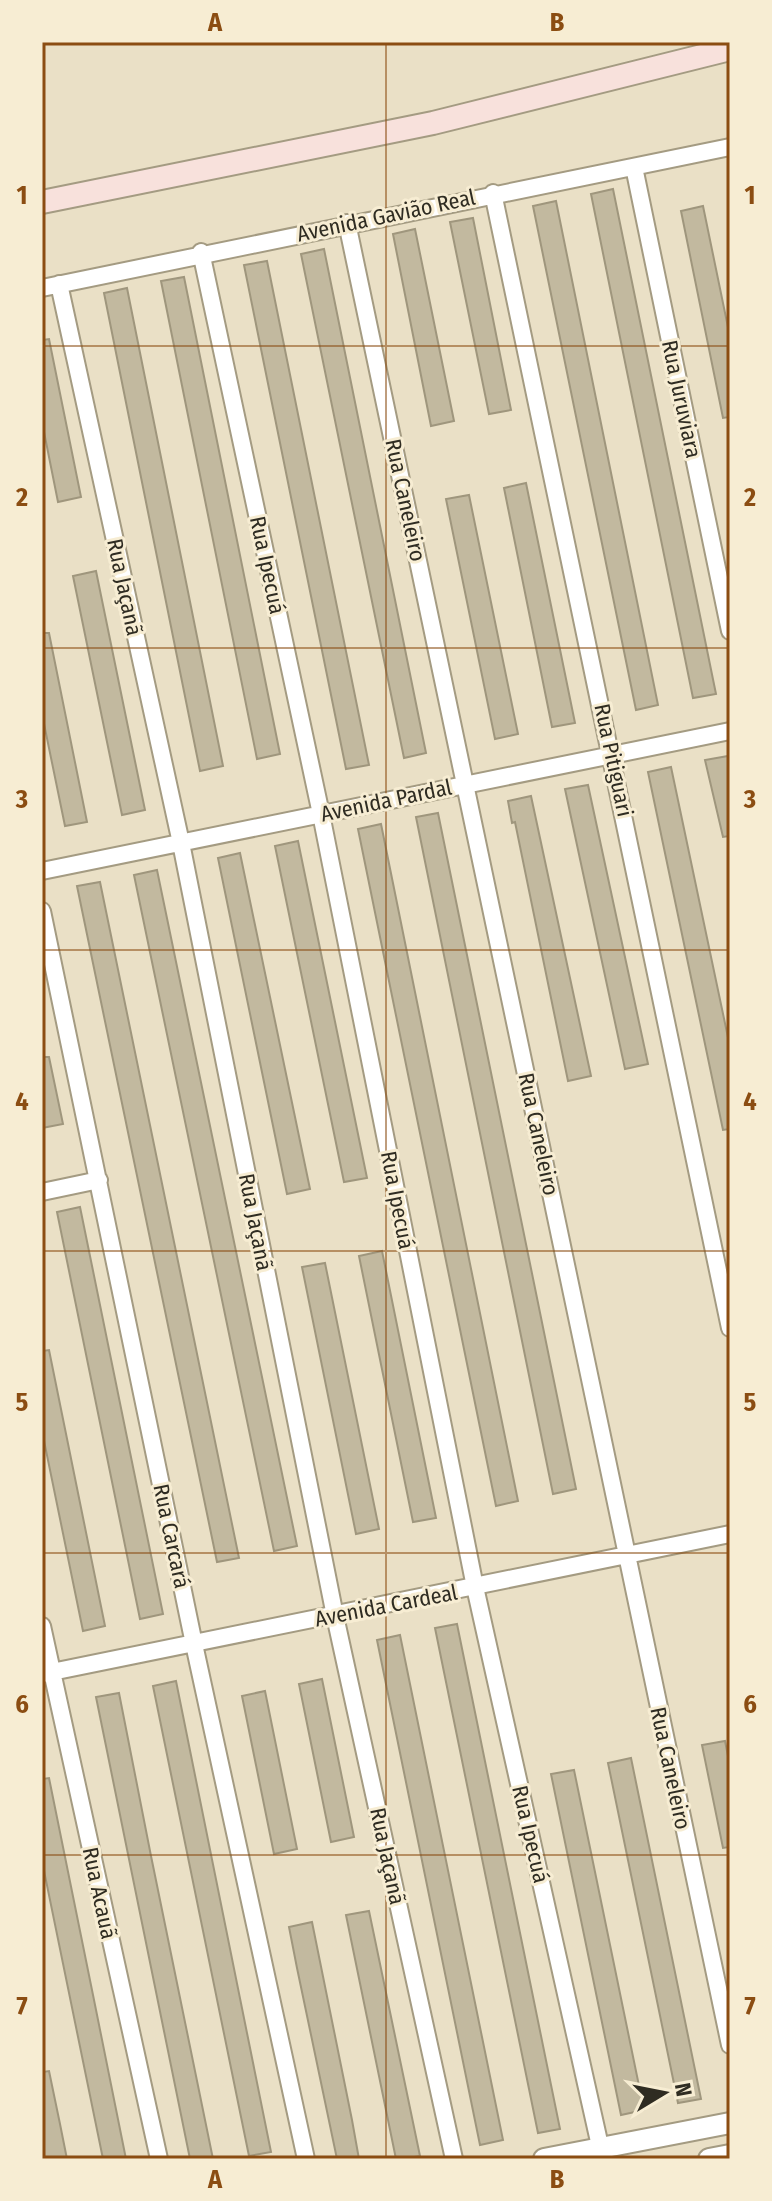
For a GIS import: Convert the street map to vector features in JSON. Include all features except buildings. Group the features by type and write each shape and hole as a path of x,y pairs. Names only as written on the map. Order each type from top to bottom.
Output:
{"main road":[{"path":"42,202 433,123 730,49"}],"street":[{"name":"Avenida Gavião Real","path":"42,288 201,252 730,147"},
{"name":"Rua Juruviara","path":"634,167 730,631"},
{"name":"Rua Pitiguari","path":"493,193 730,1328"},
{"name":"Rua Caneleiro","path":"347,223 730,2045"},
{"name":"Rua Ipecuá","path":"201,252 321,814 475,1587 600,2153"},
{"name":"Rua Jaçanã","path":"59,284 181,843 335,1616 454,2159"},
{"name":"Avenida Pardal","path":"42,871 730,731"},
{"name":"Rua Carcará","path":"42,911 194,1644 306,2159"},
{"path":"42,1192 99,1180"},
{"name":"Avenida Cardeal","path":"47,1673 730,1534"},
{"name":"Rua Acauã","path":"42,1626 47,1673 159,2159"},
{"path":"544,2159 600,2153 730,2123"},
{"path":"709,2159 730,2155"}]}
